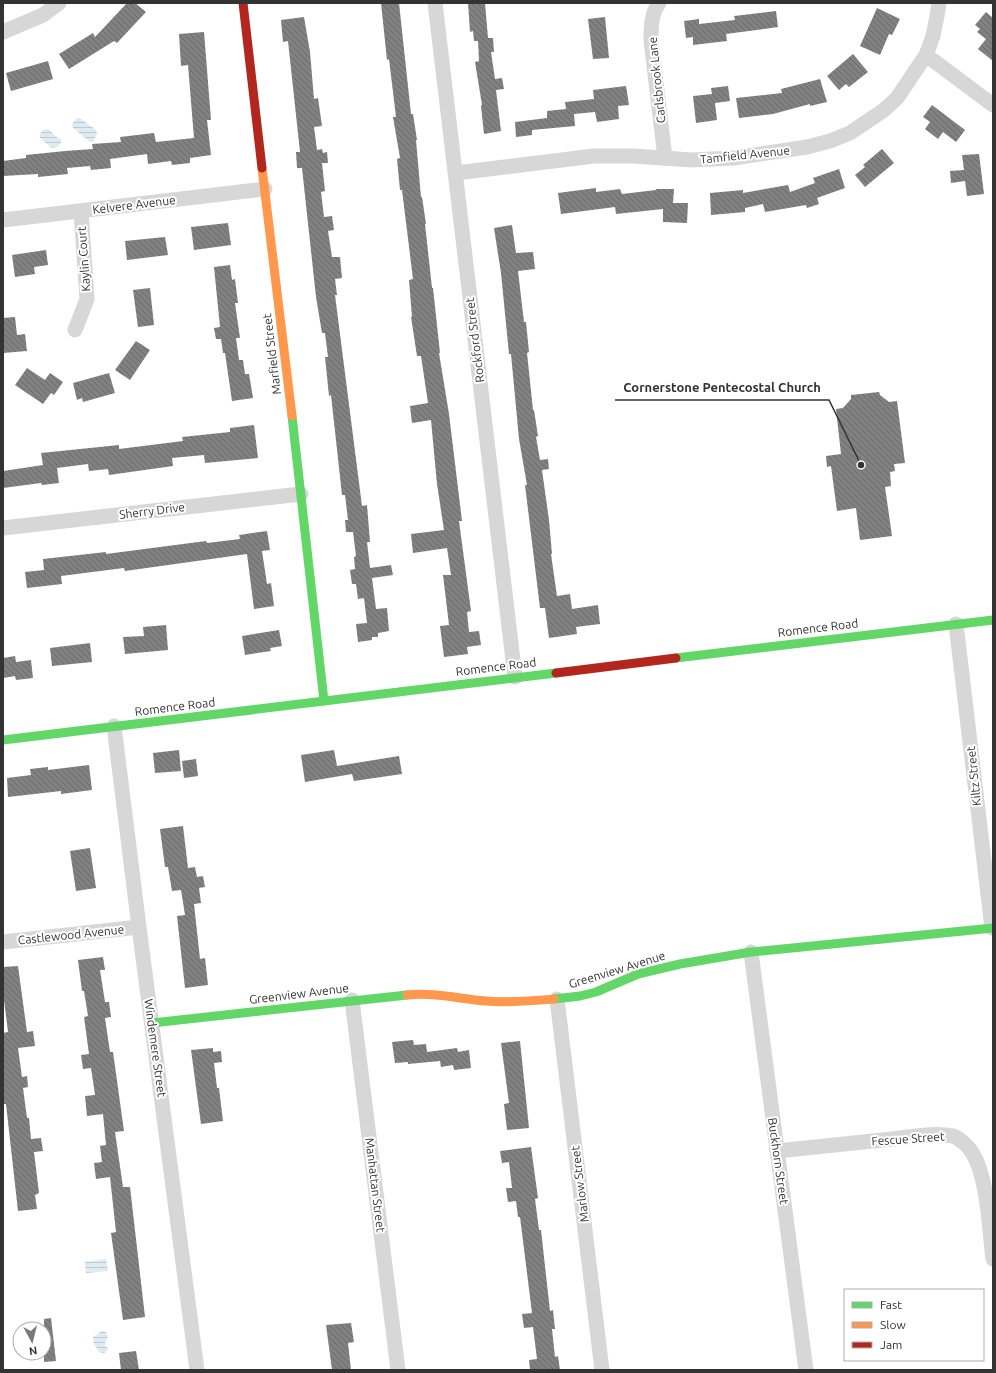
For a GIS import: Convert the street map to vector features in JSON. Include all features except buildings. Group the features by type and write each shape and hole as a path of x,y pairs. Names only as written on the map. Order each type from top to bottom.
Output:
{"street":[{"path":"3,32 37,18 59,3"},
{"name":"Marfield Street","path":"243,3 324,701"},
{"name":"Rockford Street","path":"435,3 515,677"},
{"name":"Carlsbrook Lane","path":"659,3 654,10 652,40 665,158"},
{"name":"Tamfield Avenue","path":"456,173 594,156 633,156 692,160 734,158 807,147 837,138 850,133 884,110 897,98 926,55 933,36 939,3"},
{"path":"926,55 993,106"},
{"name":"Kelvere Avenue","path":"3,220 265,189"},
{"name":"Kaylin Court","path":"75,330 87,300 81,211"},
{"name":"Sherry Drive","path":"3,528 301,494"},
{"name":"Romence Road","path":"3,740 993,620"},
{"name":"Kiltz Street","path":"956,624 992,928"},
{"name":"Windemere Street","path":"114,726 197,1370"},
{"name":"Castlewood Avenue","path":"3,942 139,927"},
{"name":"Greenview Avenue","path":"152,1024 414,994 438,994 486,1001 514,1002 558,999 596,992 638,974 680,964 750,952 992,928"},
{"name":"Buckhorn Street","path":"750,952 806,1370"},
{"name":"Marlow Street","path":"558,999 602,1370"},
{"name":"Manhattan Street","path":"352,1000 398,1370"},
{"name":"Fescue Street","path":"777,1151 914,1137 942,1135 954,1137 964,1144 973,1154 980,1168 984,1185 993,1259"}],"shaded area":[{"path":"77,118 80,118 96,130 97,134 93,142 90,142 73,128 72,124"},
{"path":"48,129 59,139 61,138 61,143 57,147 52,148 40,138 40,134 43,130"},
{"path":"106,1259 108,1271 86,1273 85,1262"},
{"path":"102,1331 106,1332 108,1336 105,1346 108,1350 104,1353 99,1352 94,1344 93,1337"}],"traffic: fast":[{"path":"292,416 324,701"},
{"path":"676,658 993,620"},
{"path":"3,740 556,673"},
{"path":"554,999 580,996 596,992 638,974 680,964 751,952 993,928"},
{"path":"152,1023 407,995"}],"traffic: slow":[{"path":"262,168 292,416"},
{"path":"407,995 437,995 495,1002 554,999"}],"traffic: jam":[{"path":"243,3 262,168"},
{"path":"556,673 676,658"}],"place":[{"name":"Cornerstone Pentecostal Church","path":"861,465"}]}
